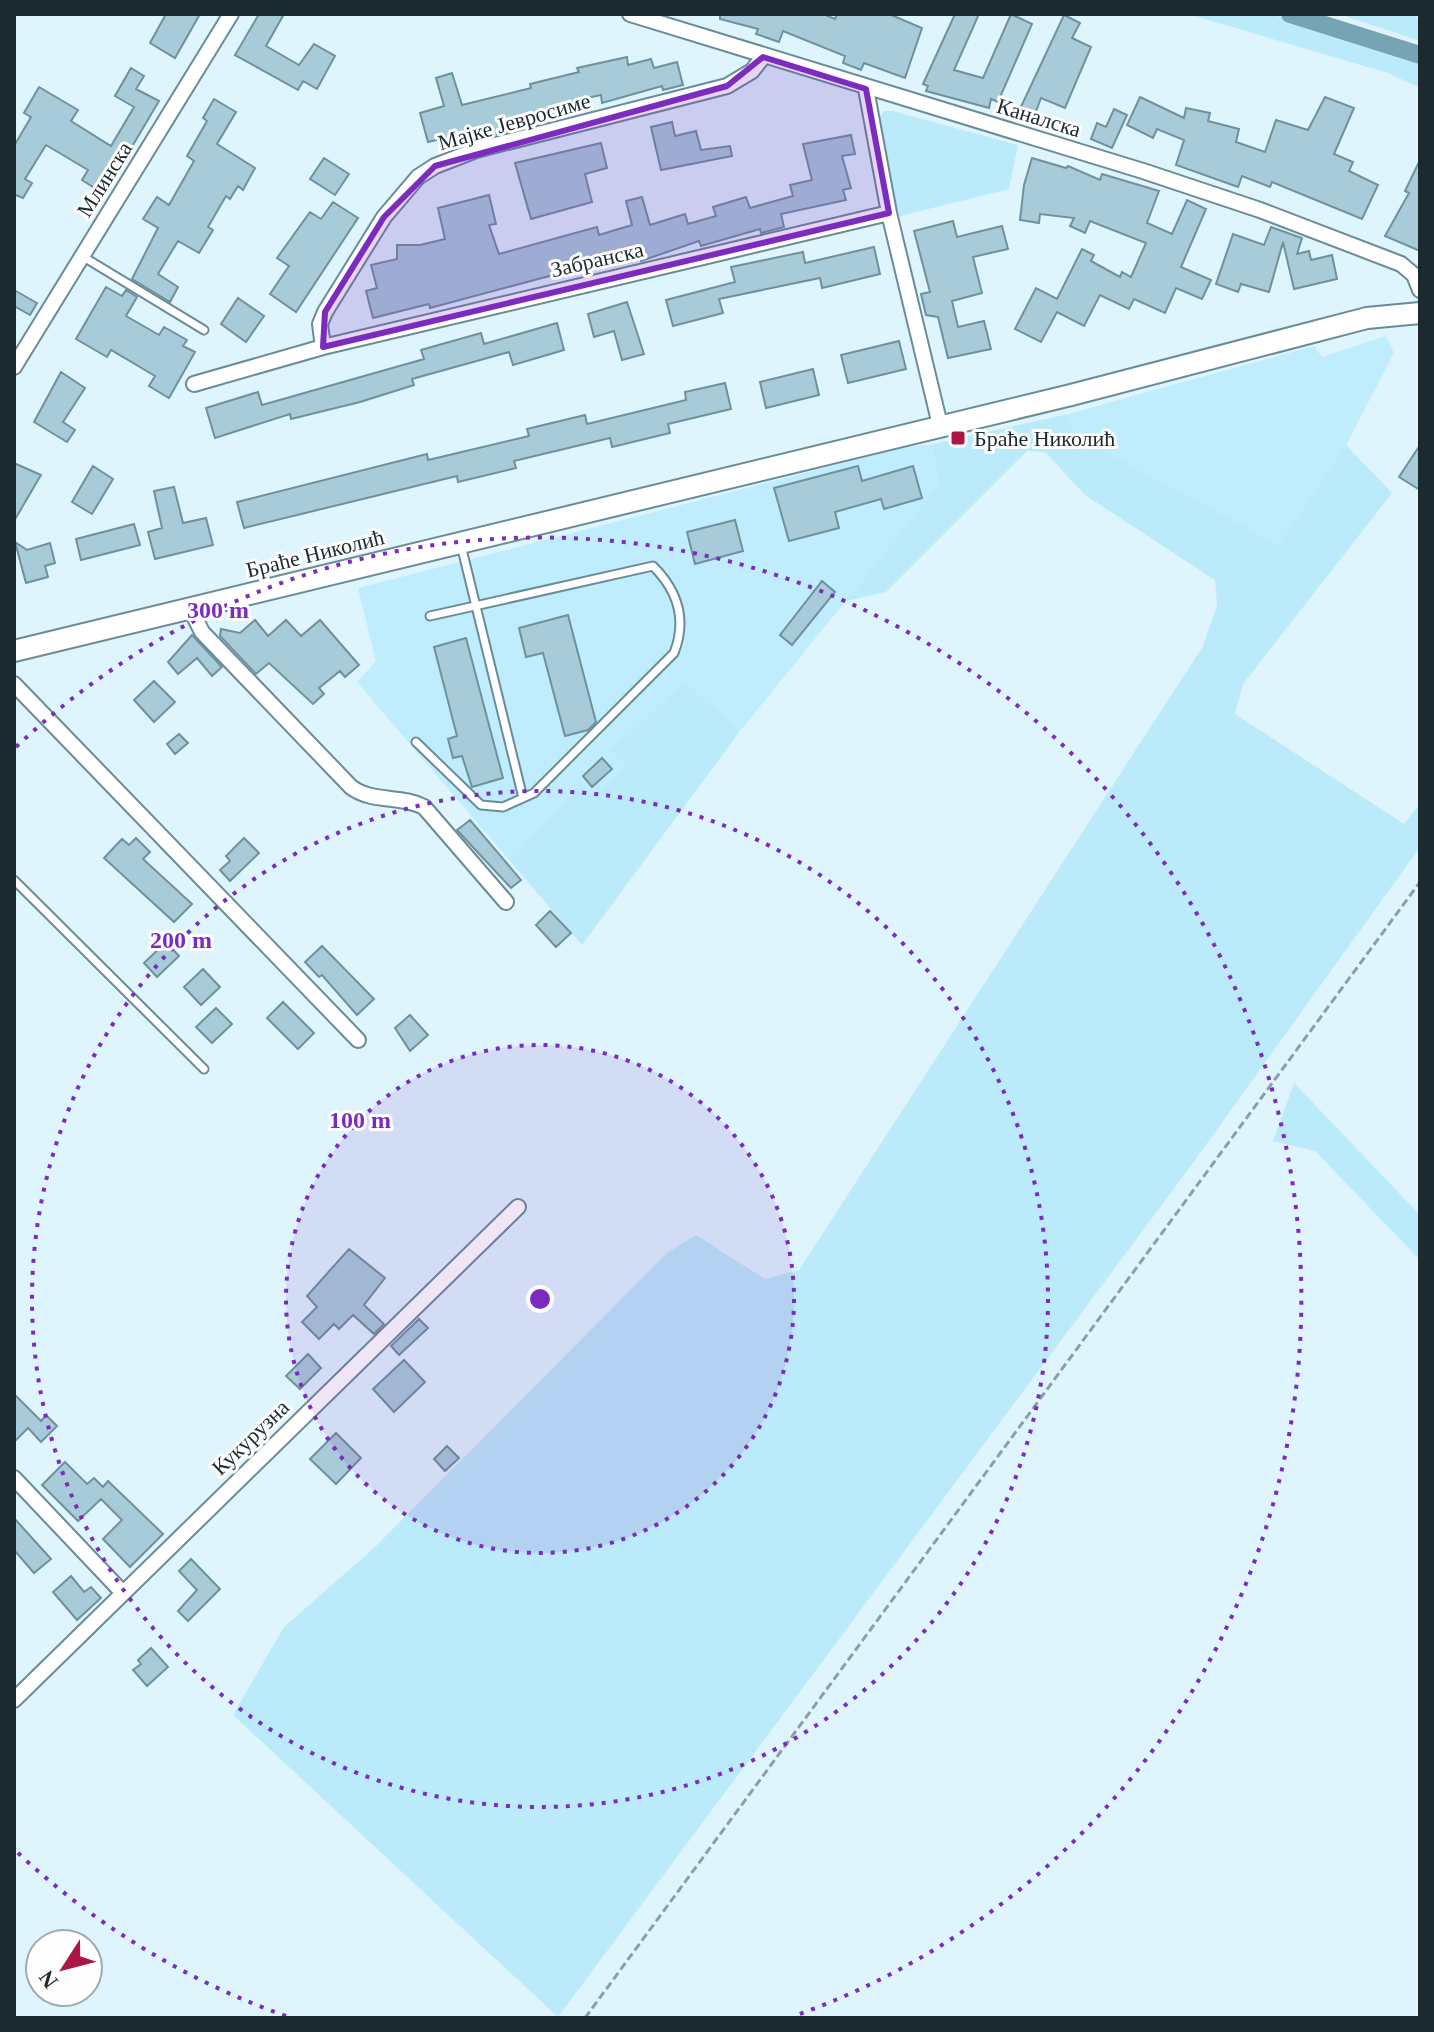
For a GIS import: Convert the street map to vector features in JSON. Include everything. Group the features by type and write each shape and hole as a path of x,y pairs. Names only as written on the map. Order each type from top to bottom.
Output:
{"main road":[{"name":"Браће Николић","path":"14,651 1367,318 1420,313"}],"street":[{"name":"Млинска","path":"14,367 231,14"},
{"name":"Каналска","path":"630,14 1260,210 1401,264 1414,275 1420,290"},
{"name":"Мајке Јевросиме","path":"323,347 320,324 333,299 402,194 435,166 476,150 727,86 752,71 763,57"},
{"path":"866,89 889,213 940,425"},
{"name":"Забранска","path":"194,384 323,347 889,213"},
{"path":"190,608 202,632 351,787 367,796 407,800 424,807 506,902"},
{"path":"14,684 358,1040"},
{"name":"Кукурузна","path":"14,1700 518,1207"},
{"path":"14,1478 122,1592"}],"lane":[{"path":"82,256 204,330"},
{"path":"461,543 523,798"},
{"path":"416,742 481,805 503,807 534,793 674,653 683,631 677,604 663,577 653,566 430,616"},
{"path":"14,880 204,1069"}],"path":[{"path":"585,2018 1420,882"}],"highlighted area":[{"path":"763,57 866,89 889,213 323,347 325,312 384,217 435,166 727,86"}],"shaded area":[{"path":"1188,14 1271,14 1420,64 1420,88 1388,73"},
{"path":"1339,14 1408,14 1420,18 1420,41"},
{"path":"884,111 1018,145 1009,189 896,217 878,119"},
{"path":"1386,336 1394,353 1346,445 1278,544 1073,434 1068,414 1314,346 1322,357"},
{"path":"1068,414 1073,434 1278,544 1346,445 1392,493 1243,684 1235,714 1404,824 1420,804 1420,847 1190,1167 558,2017 233,1715 284,1627 374,1548 667,1253 696,1235 765,1279 799,1270 1203,646 1217,605 1215,580 1085,495 1045,452 1027,451 886,592 846,601 939,485 933,444"},
{"path":"933,444 940,485 740,731 684,681 610,751 625,765 595,798 580,784 510,861 357,682 376,661 358,588 906,447"},
{"path":"684,681 740,731 582,945 510,861 580,784 595,797 625,765 610,751"},
{"path":"1294,1083 1420,1215 1420,1260 1315,1151 1273,1141"}],"building":[{"path":"166,14 200,14 175,58 150,43"},
{"path":"259,14 284,14 266,46 299,65 314,44 335,56 317,89 303,81 298,90 235,55"},
{"path":"720,14 823,14 835,19 837,14 889,14 922,28 905,78 864,63 861,70 843,63 845,56 783,31 779,42 756,34 758,29 720,19"},
{"path":"955,14 979,14 954,70 983,78 1011,14 1032,24 998,102 991,99 989,108 926,91 928,86 923,84"},
{"path":"1064,15 1080,23 1072,38 1091,47 1065,108 1041,98 1034,117 1019,111"},
{"path":"627,57 628,65 651,59 654,68 677,62 683,85 663,90 662,86 602,103 601,95 559,104 561,112 537,117 536,113 505,121 508,132 494,135 492,127 428,142 420,113 444,106 436,78 452,73 462,105 531,88 530,84 579,72 577,68"},
{"path":"131,68 144,76 136,89 159,101 104,194 82,180 88,170 46,145 25,179 32,183 23,198 16,195 14,199 14,146 31,117 24,113 39,87 78,110 71,121 111,146 134,107 115,96"},
{"path":"1140,97 1184,118 1186,108 1210,113 1208,121 1239,129 1236,142 1265,152 1276,120 1308,130 1325,97 1354,108 1334,154 1353,162 1349,171 1378,185 1362,219 1272,182 1270,187 1242,176 1238,187 1176,165 1184,140 1157,129 1153,138 1127,125"},
{"path":"214,99 236,112 217,144 255,168 243,190 238,186 230,199 226,196 208,227 213,230 199,253 178,241 158,274 178,287 170,302 132,279 158,228 143,219 157,197 169,205 194,161 187,156 207,121 203,118"},
{"path":"1114,109 1127,115 1112,148 1091,139 1097,123 1106,127"},
{"path":"672,122 675,136 696,131 701,150 730,146 732,156 661,170 651,127"},
{"path":"851,135 855,154 842,156 851,188 843,190 846,200 781,214 784,227 761,233 760,229 701,246 699,241 641,261 639,252 430,308 429,304 373,318 366,291 377,288 371,265 397,259 397,245 420,245 445,239 438,208 489,195 496,224 489,225 499,254 597,227 599,235 632,225 626,201 642,197 650,225 685,214 688,224 716,216 713,207 746,197 750,208 793,196 790,185 812,180 803,144"},
{"path":"601,143 607,168 585,174 592,202 531,219 515,163"},
{"path":"324,158 349,174 335,195 310,179"},
{"path":"1032,158 1068,166 1100,180 1102,174 1159,191 1147,223 1172,234 1187,200 1206,209 1181,267 1211,280 1202,299 1176,288 1165,313 1134,299 1129,309 1100,295 1084,326 1057,312 1041,342 1015,329 1036,288 1057,299 1082,249 1094,255 1091,261 1120,277 1122,272 1131,277 1146,243 1090,221 1085,233 1070,226 1074,218 1040,214 1039,223 1020,220 1024,185"},
{"path":"1420,160 1420,251 1385,236 1409,193 1405,191"},
{"path":"333,202 358,218 296,312 270,294 289,266 277,258 310,212 321,219"},
{"path":"953,221 957,237 1002,226 1008,249 973,257 982,293 952,301 958,327 984,321 991,349 948,358 938,317 926,315 921,294 930,292 914,231"},
{"path":"1271,227 1302,238 1297,254 1309,251 1311,260 1332,255 1337,279 1294,289 1283,242 1269,292 1241,284 1238,292 1216,284 1233,234 1264,245"},
{"path":"874,247 880,274 822,288 820,278 719,299 723,313 673,326 666,300 735,282 731,267 803,252 805,263"},
{"path":"106,287 122,296 126,290 137,297 126,316 159,335 164,327 187,340 183,346 195,352 169,398 149,386 155,376 111,350 107,357 76,339"},
{"path":"14,290 37,303 30,315 14,306"},
{"path":"238,298 264,316 246,342 221,324"},
{"path":"627,302 644,354 622,360 614,331 594,337 588,314"},
{"path":"557,323 564,350 513,365 509,352 412,379 414,385 360,402 291,419 290,414 215,438 206,408 258,392 262,405 424,359 421,350 481,333 484,344"},
{"path":"899,341 906,369 848,383 841,355"},
{"path":"813,369 819,395 766,408 760,382"},
{"path":"61,372 85,388 63,422 75,430 67,442 34,422"},
{"path":"725,383 731,409 668,424 670,433 612,447 610,438 514,461 516,468 458,482 457,476 244,528 237,502 427,454 428,460 529,436 527,429 585,415 587,424 686,400 685,392"},
{"path":"1420,445 1420,490 1399,477"},
{"path":"14,463 41,475 14,521"},
{"path":"93,466 113,479 92,514 72,502"},
{"path":"858,466 862,481 913,466 922,498 884,509 881,499 835,512 839,528 789,541 774,488"},
{"path":"174,487 183,523 206,518 213,545 155,559 148,532 162,528 154,491"},
{"path":"735,520 743,551 695,564 687,532"},
{"path":"134,524 140,545 81,560 76,539"},
{"path":"15,542 27,550 50,543 55,563 45,566 48,577 26,583"},
{"path":"822,581 835,592 792,645 780,635"},
{"path":"568,615 596,722 588,730 565,736 543,653 526,657 519,628"},
{"path":"255,620 268,636 286,620 301,636 320,620 359,665 345,677 340,671 319,688 324,694 313,704 269,663 256,674 220,636 221,629 240,633"},
{"path":"192,635 222,667 212,676 197,658 178,674 168,662"},
{"path":"466,638 503,778 472,787 462,756 453,758 448,739 457,736 434,647"},
{"path":"154,681 175,702 154,722 134,700"},
{"path":"179,734 188,743 175,754 167,744"},
{"path":"602,758 612,769 592,787 583,776"},
{"path":"470,820 521,880 511,888 457,830"},
{"path":"136,838 150,852 143,859 192,904 174,922 104,858 122,839 129,845"},
{"path":"244,838 259,853 230,881 220,870 230,861 226,856"},
{"path":"550,911 571,933 556,947 536,925"},
{"path":"166,942 179,956 157,977 144,963"},
{"path":"322,946 374,999 357,1015 322,975 319,977 305,962"},
{"path":"203,969 220,987 201,1005 184,987"},
{"path":"283,1002 314,1033 298,1049 267,1018"},
{"path":"216,1008 232,1024 212,1043 196,1027"},
{"path":"410,1015 428,1035 410,1051 395,1028"},
{"path":"349,1249 385,1278 364,1305 384,1324 374,1334 353,1315 339,1329 334,1324 319,1339 302,1322 317,1307 307,1296"},
{"path":"419,1319 428,1328 399,1355 391,1346"},
{"path":"308,1354 321,1368 300,1389 286,1376"},
{"path":"404,1360 425,1382 394,1412 373,1389"},
{"path":"14,1394 41,1421 46,1415 57,1426 41,1442 28,1428 14,1442"},
{"path":"336,1433 361,1458 336,1484 310,1459"},
{"path":"447,1446 459,1458 445,1471 434,1459"},
{"path":"65,1462 87,1484 94,1478 103,1487 108,1481 163,1534 130,1567 103,1539 122,1520 101,1499 78,1521 42,1485"},
{"path":"14,1518 51,1559 34,1573 14,1550"},
{"path":"191,1559 220,1589 188,1621 178,1611 197,1590 179,1571"},
{"path":"71,1576 84,1592 91,1587 101,1598 77,1620 53,1592"},
{"path":"151,1648 168,1667 147,1686 133,1670 141,1664 138,1660"}],"waterway":[{"path":"1290,14 1420,55"}],"place":[{"name":"Браће Николић","path":"958,438"}]}
